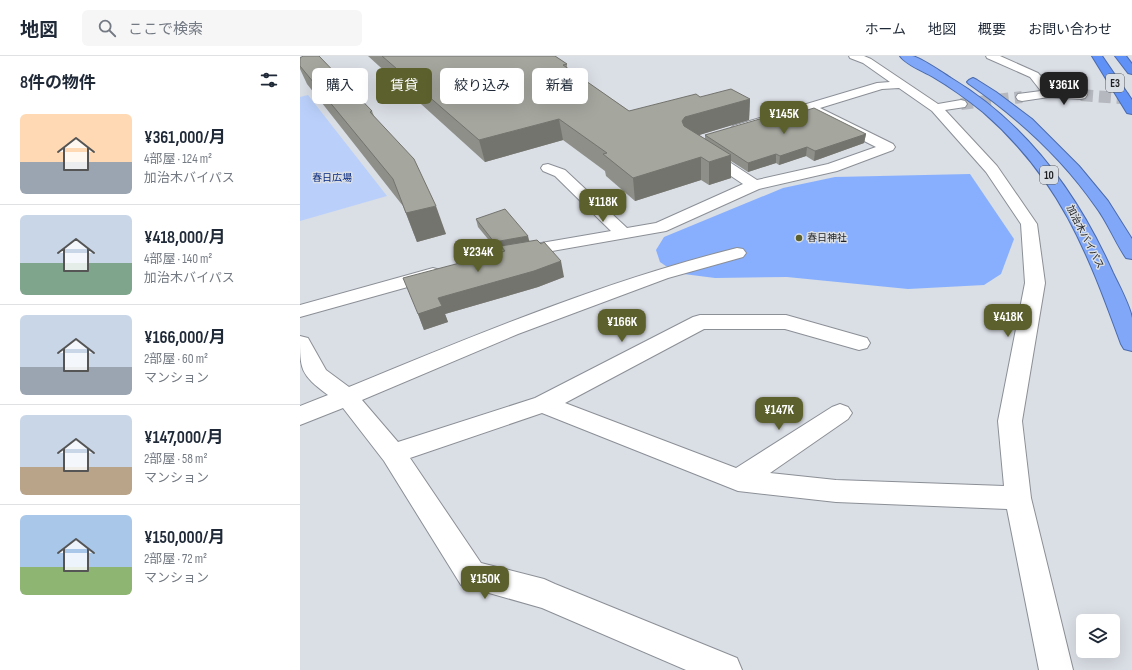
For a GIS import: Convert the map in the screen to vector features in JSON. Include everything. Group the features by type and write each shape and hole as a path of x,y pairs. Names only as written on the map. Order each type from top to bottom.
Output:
{"highway":[{"name":"加治木バイパス","path":"905,56 966,93 1004,124 1046,169 1076,215 1109,285 1132,344"},
{"name":"10","path":"927,56 948,66 987,91 1021,116 1048,140 1103,205 1132,254"},
{"name":"E3","path":"1097,56 1132,110"},
{"name":"E3","path":"1120,56 1132,71"}],"street":[{"path":"854,56 868,61 936,108 992,169 1029,224 1035,283 1010,421 1018,498 1056,670"},
{"path":"990,56 1034,75 1048,93"},
{"path":"728,132 881,86 902,84"},
{"path":"1022,97 1048,93 1081,95"},
{"path":"936,108 961,104"},
{"path":"500,255 660,227 754,185 832,168 888,147 809,108"},
{"path":"697,147 754,185"},
{"path":"548,168 560,173 624,234"},
{"path":"300,416 511,329 661,274 737,254"},
{"path":"300,311 446,270"},
{"path":"393,454 543,404 700,322 786,322 859,343"},
{"path":"300,343 318,376 347,397 393,454 472,575 544,594 725,670"},
{"path":"543,404 738,480 836,491 1018,498"},
{"path":"738,480 840,413"}],"green space":[{"name":"春日広場","path":"308,95 312,100 312,104 315,104 387,196 300,221 300,97"}],"shaded area":[{"path":"970,174 1014,239 1001,274 984,285 908,289 787,277 715,278 676,273 660,262 656,250 664,237 783,188 835,177"}],"building":[{"path":"303,56 319,56 331,68 312,68 312,81 300,66 300,58"},
{"path":"382,56 555,56 567,64 563,65 567,68 532,68 532,104 588,104 588,82 629,111 696,94 700,97 731,89 750,99 685,117 682,121 684,126 731,155 709,162 701,157 633,178 603,154 607,153 559,119 479,140 432,99 432,68 396,68"},
{"path":"331,104 365,104 372,111 370,112 414,159 436,206 406,213 393,179"},
{"path":"814,108 866,134 815,151 807,147 780,156 776,154 748,163 705,135 763,118 769,122"},
{"path":"505,209 528,236 494,242 476,219"},
{"path":"537,240 541,244 544,242 561,261 534,271 438,298 442,306 418,314 403,278 505,251 501,246"}],"tunnel":[{"path":"1081,95 1132,99"},
{"path":"961,104 1022,97"}],"place":[{"name":"春日神社","path":"799,238"}]}
